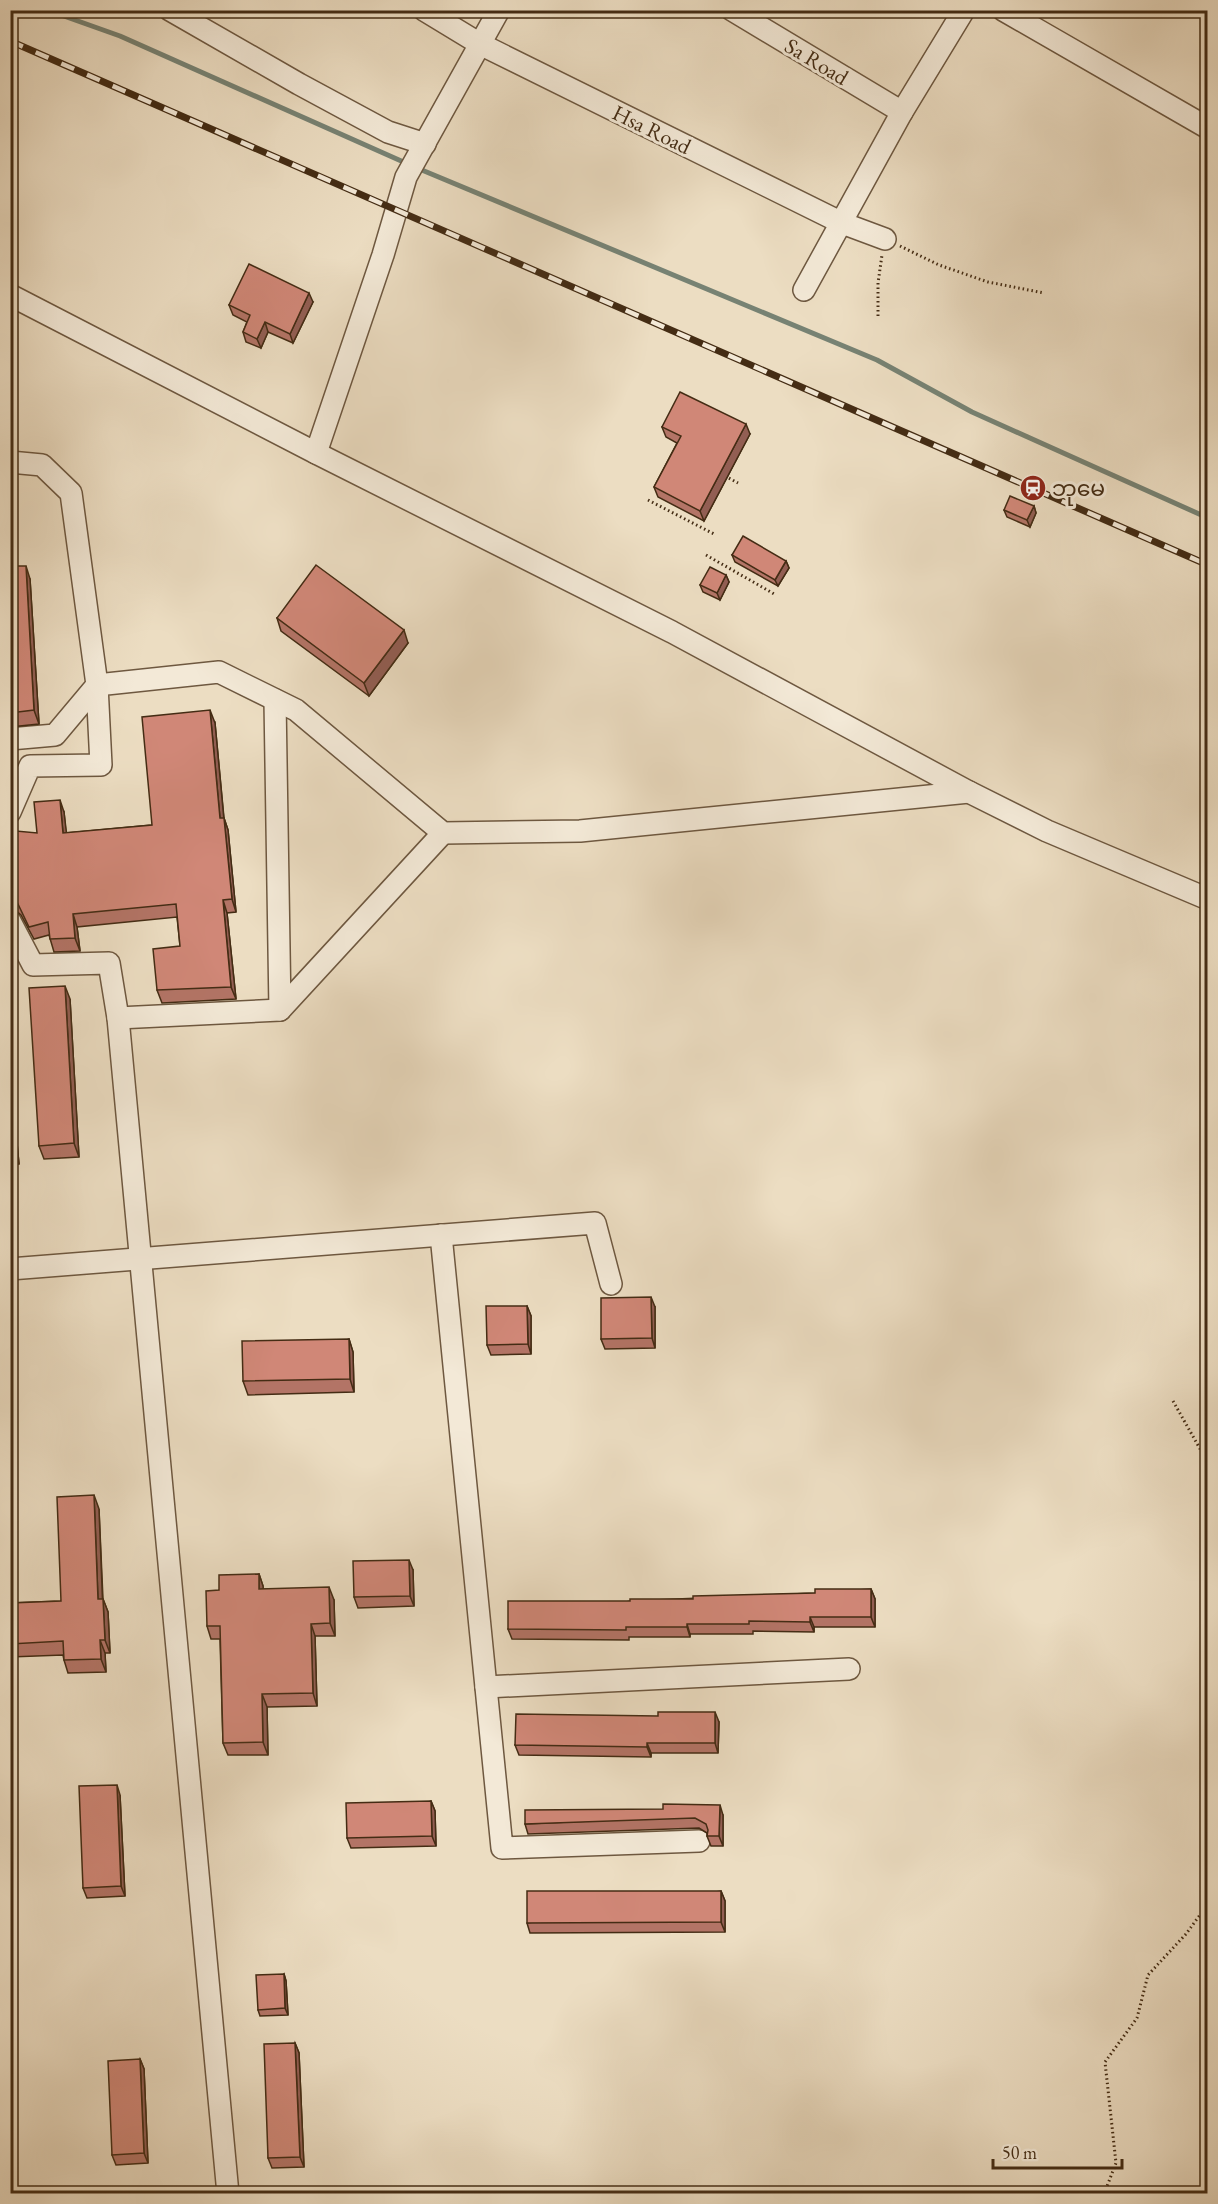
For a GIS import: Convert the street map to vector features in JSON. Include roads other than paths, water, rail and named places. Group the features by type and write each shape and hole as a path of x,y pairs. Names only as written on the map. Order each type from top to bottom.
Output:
{"street":[{"path":"170,10 289,79 421,150"},
{"name":"Hsa Road","path":"424,10 480,44 842,223 885,239"},
{"path":"316,453 385,248 406,177 499,10"},
{"name":"Sa Road","path":"732,10 902,112"},
{"path":"804,290 902,112 964,10"},
{"path":"1003,10 1208,128"},
{"path":"10,296 672,632 969,792 1047,831 1208,899"},
{"path":"10,462 42,465 71,493 97,685 101,765 30,766 10,812"},
{"path":"10,739 55,735 97,685 219,672 296,710 443,833 580,831 969,792"},
{"path":"275,700 280,1010"},
{"path":"118,1018 280,1010 443,833"},
{"path":"10,921 33,966 109,963 118,1018 228,2193"},
{"path":"10,1269 596,1223 611,1284"},
{"path":"441,1235 502,1848 699,1841"},
{"path":"486,1687 849,1669"}],"waterway":[{"path":"47,10 120,36 408,164"},
{"path":"417,168 877,360 972,412 1208,518"}],"railway":[{"path":"10,41 1208,565"}],"place":[{"name":"ဘုမေ","path":"1033,488"}]}
